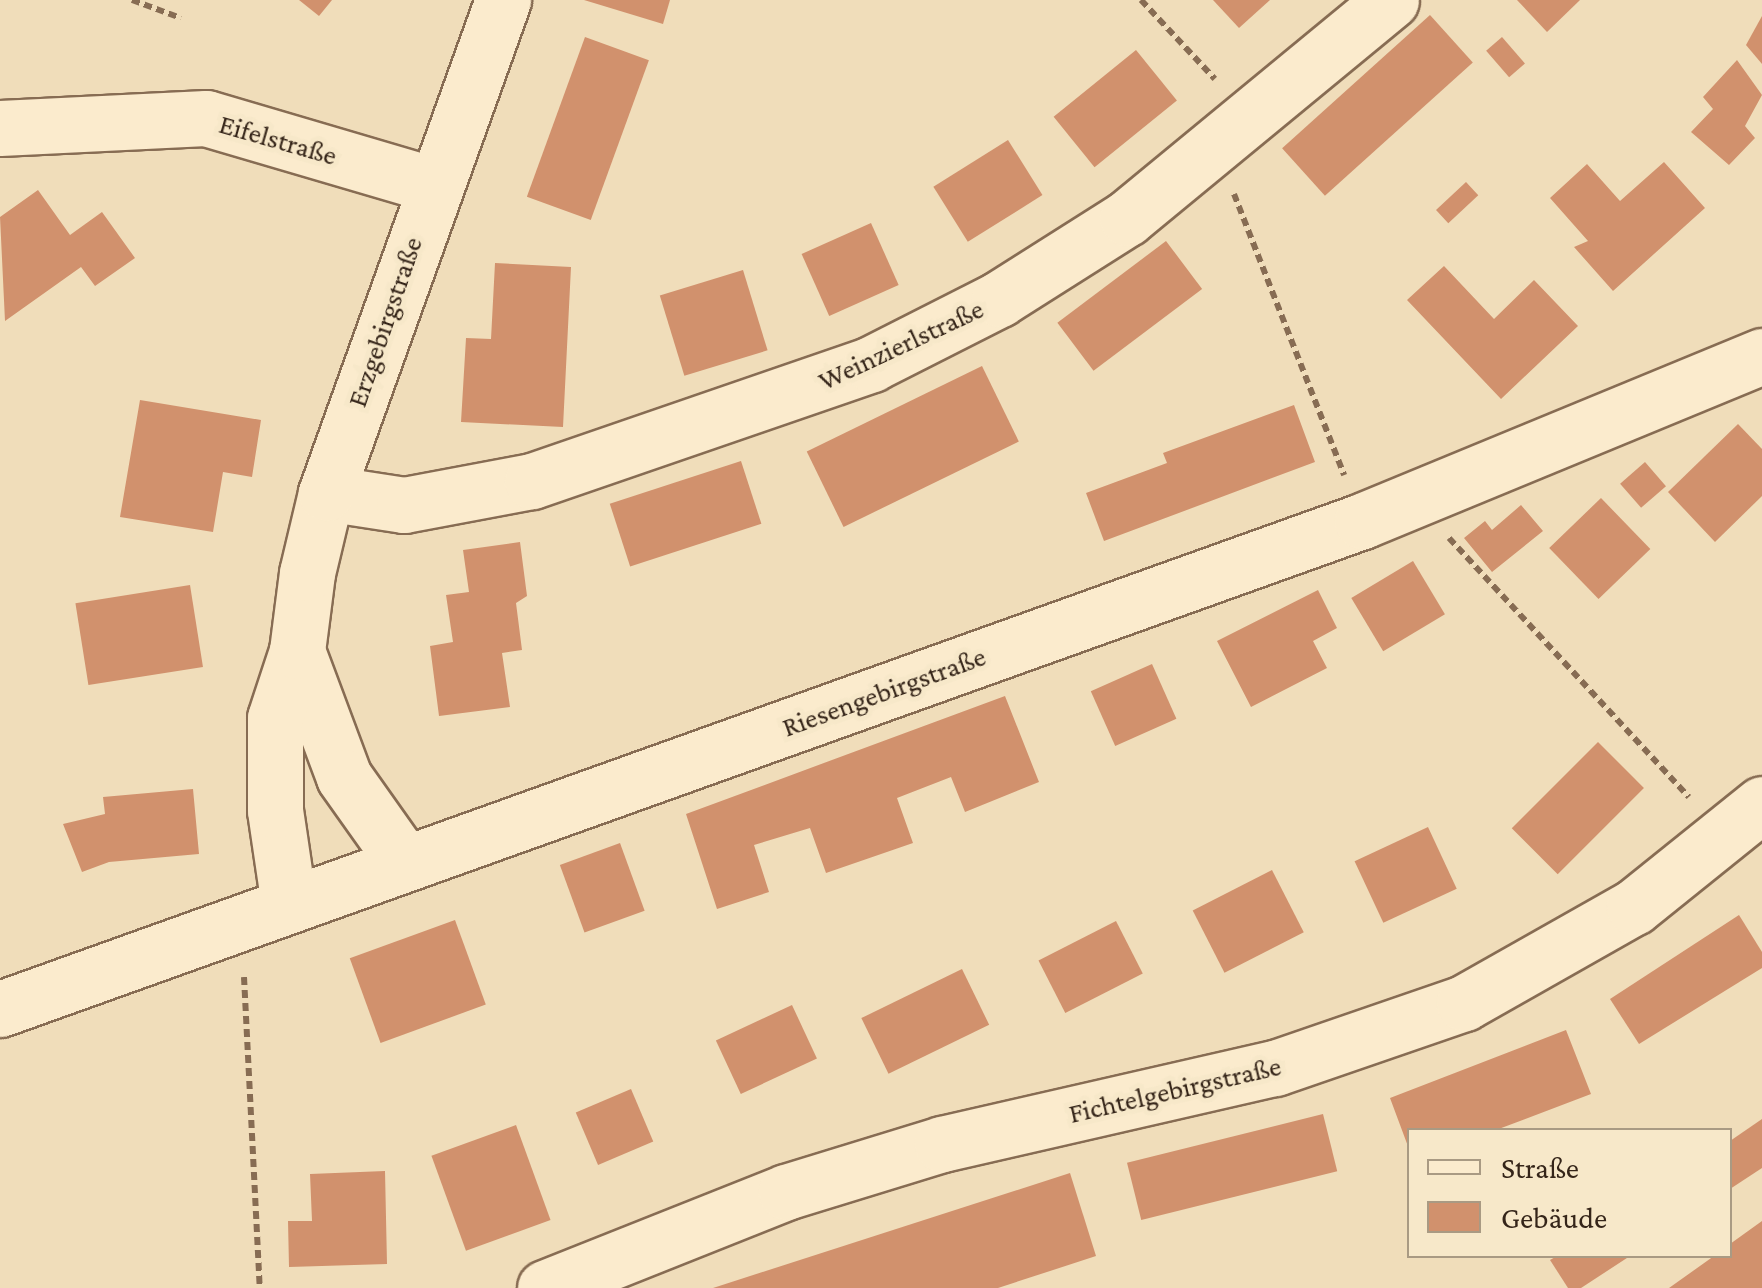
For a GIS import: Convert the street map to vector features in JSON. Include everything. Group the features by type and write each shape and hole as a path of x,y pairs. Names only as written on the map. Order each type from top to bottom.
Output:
{"street":[{"name":"Erzgebirgstraße","path":"289,904 275,810 275,718 297,651 326,493 433,185 503,0"},
{"name":"Weinzierlstraße","path":"326,493 404,505 532,481 870,364 999,299 1235,135 1392,0"},
{"name":"Eifelstraße","path":"0,128 206,118 433,185"},
{"name":"Riesengebirgstraße","path":"0,1010 1414,501 1762,356"},
{"path":"297,651 344,777 405,863"},
{"name":"Fichtelgebirgstraße","path":"545,1288 873,1165 1275,1068 1446,1010 1566,951 1743,820"}],"path":[{"path":"132,0 181,18"},
{"path":"1141,0 1235,135 1362,520"},
{"path":"1414,501 1743,820"},
{"path":"247,1018 260,1288"}],"building":[{"path":"299,0 332,0 319,16"},
{"path":"584,0 670,0 663,24"},
{"path":"1213,0 1270,0 1239,28"},
{"path":"1517,0 1580,0 1547,32"},
{"path":"1430,15 1473,63 1325,196 1282,148"},
{"path":"1762,16 1762,64 1746,45"},
{"path":"585,37 649,60 591,220 527,197"},
{"path":"1502,37 1525,63 1509,77 1486,51"},
{"path":"1136,50 1177,101 1095,167 1054,117"},
{"path":"1737,60 1762,95 1745,126 1755,138 1729,165 1691,132 1713,109 1703,97"},
{"path":"1008,140 1042,195 968,242 933,187"},
{"path":"1664,162 1705,208 1613,291 1574,247 1588,241 1550,198 1587,164 1620,201"},
{"path":"1466,182 1478,195 1448,223 1436,210"},
{"path":"38,190 70,235 102,212 135,258 95,286 81,267 5,321 0,217"},
{"path":"871,223 899,285 829,316 802,254"},
{"path":"1166,241 1202,289 1093,371 1057,323"},
{"path":"495,263 571,267 563,427 461,422 466,338 491,339"},
{"path":"1444,266 1494,319 1534,280 1578,326 1501,399 1407,300"},
{"path":"743,270 768,350 684,376 660,295"},
{"path":"982,366 1019,441 844,527 807,451"},
{"path":"140,400 261,420 252,477 223,472 213,532 120,517"},
{"path":"1294,405 1315,462 1104,541 1086,493 1167,463 1163,453"},
{"path":"1738,424 1762,449 1762,496 1715,542 1668,492"},
{"path":"741,461 761,524 630,566 610,504"},
{"path":"1645,462 1666,486 1641,508 1620,484"},
{"path":"1601,498 1650,549 1599,599 1549,548"},
{"path":"1521,505 1543,531 1492,572 1464,538 1485,521 1492,530"},
{"path":"520,542 527,596 516,603 522,650 502,653 510,707 439,716 430,646 453,642 446,595 469,592 463,550"},
{"path":"1413,561 1445,614 1383,651 1351,598"},
{"path":"190,585 203,667 88,685 75,603"},
{"path":"1318,590 1337,628 1313,641 1327,668 1251,707 1217,641"},
{"path":"1152,664 1176,719 1115,746 1091,691"},
{"path":"1005,696 1039,782 965,812 951,777 897,798 913,843 826,873 810,828 754,845 769,892 717,909 686,814"},
{"path":"1598,742 1644,788 1558,874 1512,828"},
{"path":"193,789 199,854 109,862 82,872 63,824 105,814 103,797"},
{"path":"1428,827 1457,889 1383,923 1355,861"},
{"path":"620,843 645,911 584,933 560,865"},
{"path":"1272,870 1304,932 1224,973 1193,910"},
{"path":"1739,915 1762,952 1762,968 1639,1044 1610,999"},
{"path":"455,920 486,1005 381,1043 350,958"},
{"path":"1116,921 1143,974 1065,1013 1038,960"},
{"path":"962,969 989,1025 889,1074 861,1018"},
{"path":"792,1005 817,1058 741,1094 716,1040"},
{"path":"1566,1030 1591,1094 1501,1128 1407,1128 1407,1144 1390,1098"},
{"path":"631,1089 653,1141 598,1165 576,1112"},
{"path":"1323,1114 1337,1171 1141,1220 1127,1163"},
{"path":"1762,1119 1762,1168 1732,1188 1732,1140"},
{"path":"516,1125 551,1220 466,1251 431,1156"},
{"path":"385,1171 387,1264 289,1267 288,1221 312,1221 310,1174"},
{"path":"1070,1173 1096,1256 998,1288 713,1288"},
{"path":"1762,1221 1762,1288 1669,1288 1711,1258 1732,1258 1732,1243"},
{"path":"1627,1258 1581,1288 1568,1288 1550,1260"}]}
